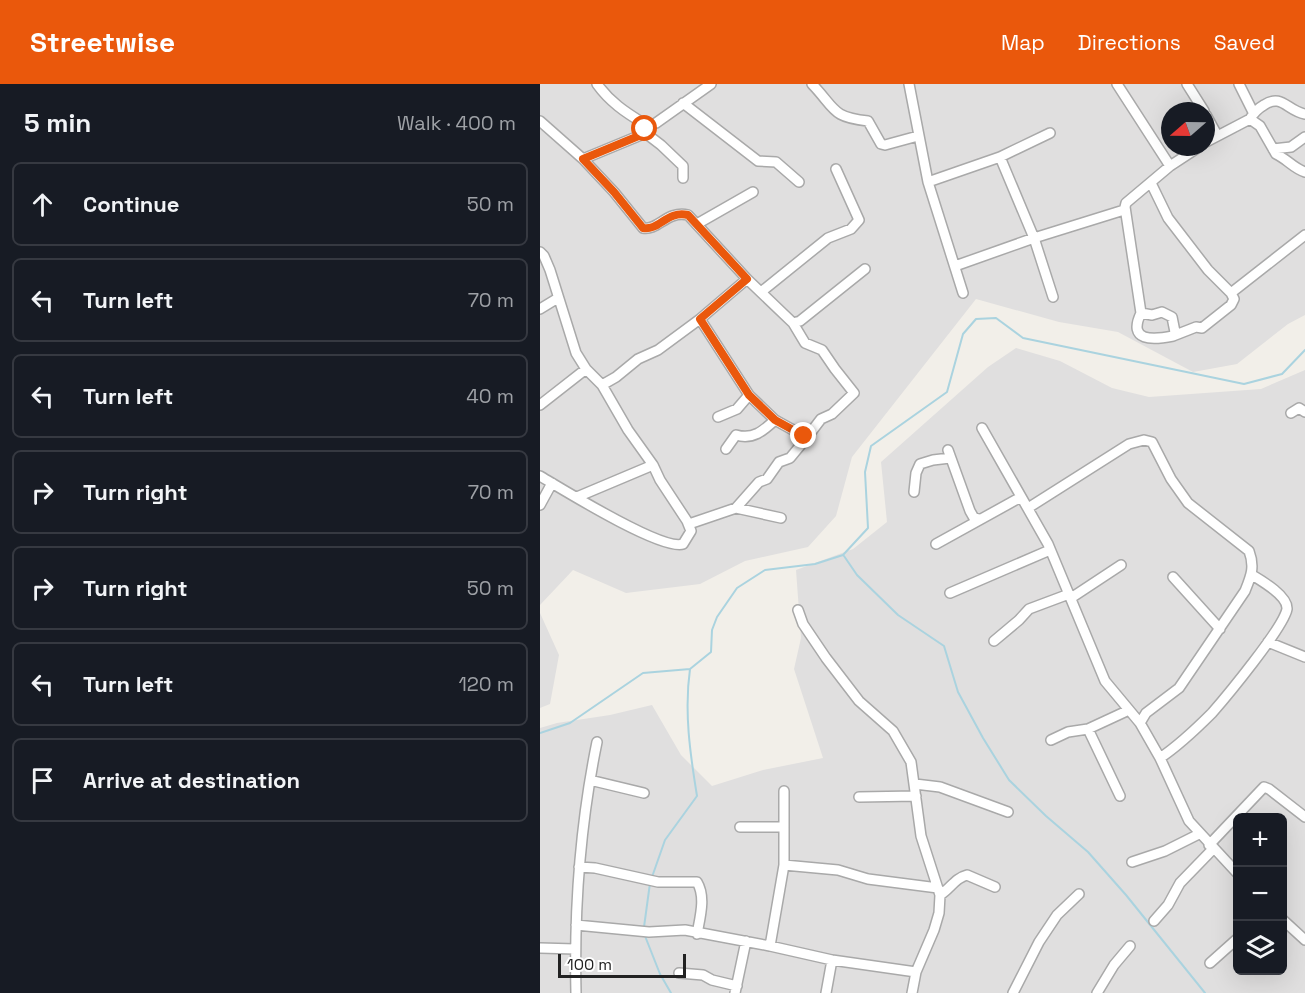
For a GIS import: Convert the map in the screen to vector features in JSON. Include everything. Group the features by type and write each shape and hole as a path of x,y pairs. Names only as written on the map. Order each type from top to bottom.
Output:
{"street":[{"path":"597,84 619,109 643,123 644,129 683,166 683,178"},
{"path":"583,159 656,123 711,84"},
{"path":"812,84 838,114 849,119 868,121 881,144 885,145 918,136"},
{"path":"909,84 928,182 963,292"},
{"path":"1118,84 1170,166"},
{"path":"1187,84 1198,102"},
{"path":"1239,84 1252,115 1275,154 1284,157 1294,168 1305,172"},
{"path":"1215,131 1217,135 1275,100 1305,114"},
{"path":"683,103 758,160 776,162 799,183"},
{"path":"541,123 583,159 643,228 649,229 674,214 688,215 747,279 793,323 805,343 822,350 854,393 832,414 821,419 810,434 804,436 775,420 749,395 700,319"},
{"path":"928,182 1000,157 1050,133"},
{"path":"1273,149 1291,147 1305,137"},
{"path":"1151,183 1167,218 1234,299 1231,305 1202,328 1196,327 1154,340 1144,338 1138,330 1137,321 1141,312 1124,210 1126,203 1170,166 1185,156"},
{"path":"1000,157 1034,238 1053,297"},
{"path":"761,292 828,238 851,229 859,220 836,170"},
{"path":"697,224 753,192"},
{"path":"955,266 1124,210"},
{"path":"1231,293 1305,234"},
{"path":"540,252 550,270 576,353 586,369 602,385 628,430 653,465 660,480 689,524 691,531 683,544 673,545 622,523 540,476"},
{"path":"793,323 800,321 865,269"},
{"path":"602,385 638,359 658,350 700,319 747,279"},
{"path":"540,309 558,298"},
{"path":"1141,312 1152,315 1167,313 1172,317 1173,336"},
{"path":"540,405 586,369"},
{"path":"718,417 737,409 749,395"},
{"path":"1291,413 1299,408 1305,412"},
{"path":"726,449 736,435 753,436 775,420"},
{"path":"982,428 1050,550 1105,681 1140,723 1160,758 1189,821 1233,869"},
{"path":"689,524 736,508 759,482 767,479 779,462 790,458 804,441 804,436"},
{"path":"1028,508 1129,444 1148,440 1152,442 1171,479 1188,503 1249,551 1253,562 1252,575 1245,591 1179,688 1146,713 1140,723"},
{"path":"914,492 915,473 920,464 949,454 970,511 974,518 979,519"},
{"path":"577,498 653,465"},
{"path":"540,505 552,483"},
{"path":"936,544 1022,497"},
{"path":"736,508 782,518"},
{"path":"950,593 1050,550"},
{"path":"994,641 1029,609 1070,596 1121,565"},
{"path":"1160,758 1172,750 1212,713 1280,624 1287,609 1286,604 1270,586 1252,575"},
{"path":"1173,577 1220,629"},
{"path":"798,610 803,624 820,650 859,701 893,731 911,762 921,837 939,892 939,913 916,972 912,993"},
{"path":"1268,642 1305,657"},
{"path":"1051,740 1068,732 1088,729 1129,710"},
{"path":"1088,729 1120,796"},
{"path":"576,993 575,950 579,867 586,798 597,742"},
{"path":"590,780 644,793"},
{"path":"915,784 940,787 1008,812"},
{"path":"1154,921 1168,905 1180,883 1264,787 1305,817"},
{"path":"770,946 784,864 783,791"},
{"path":"859,797 916,796"},
{"path":"740,827 784,827"},
{"path":"1131,862 1165,851 1199,834"},
{"path":"784,864 838,870 868,879 939,892 950,888 956,879 967,875 994,887"},
{"path":"579,867 595,868 658,882 697,882 702,891 697,934"},
{"path":"1013,993 1039,942 1057,915 1079,894"},
{"path":"1284,921 1305,940"},
{"path":"576,925 649,932 685,930 832,960 916,972"},
{"path":"679,973 703,975 736,990 746,941"},
{"path":"1210,963 1233,942"},
{"path":"1097,993 1114,965 1130,946"},
{"path":"540,948 575,950"},
{"path":"826,993 832,960"}],"shaded area":[{"path":"540,84 1305,84 1305,315 1288,324 1237,364 1193,372 1118,332 1059,322 976,299 852,457 836,516 808,547 745,561 700,584 626,593 573,570 540,605"},
{"path":"1016,348 1060,361 1112,388 1149,397 1261,389 1305,370 1305,993 540,993 540,728 652,705 681,755 712,786 763,770 823,758 794,669 801,638 796,570 853,549 887,522 881,462 988,367"},
{"path":"540,613 559,655 550,704 540,708"}],"waterway":[{"path":"540,733 570,723 643,673 690,669 711,652 712,630 717,617 737,588 765,570 815,564 843,555 868,528 865,472 871,446 947,392 963,334 976,319 996,318 1023,338 1244,384 1282,374 1305,350"},
{"path":"844,556 857,575 898,615 944,646 958,692 1009,780 1088,852 1205,993"},
{"path":"652,877 665,840 697,796 688,716 690,669"},
{"path":"644,927 650,883"},
{"path":"645,936 660,974 671,993"}],"route":[{"path":"645,129 641,135 583,159 643,228 649,229 674,214 688,215 747,279 700,319 749,395 775,420 804,436"}]}
